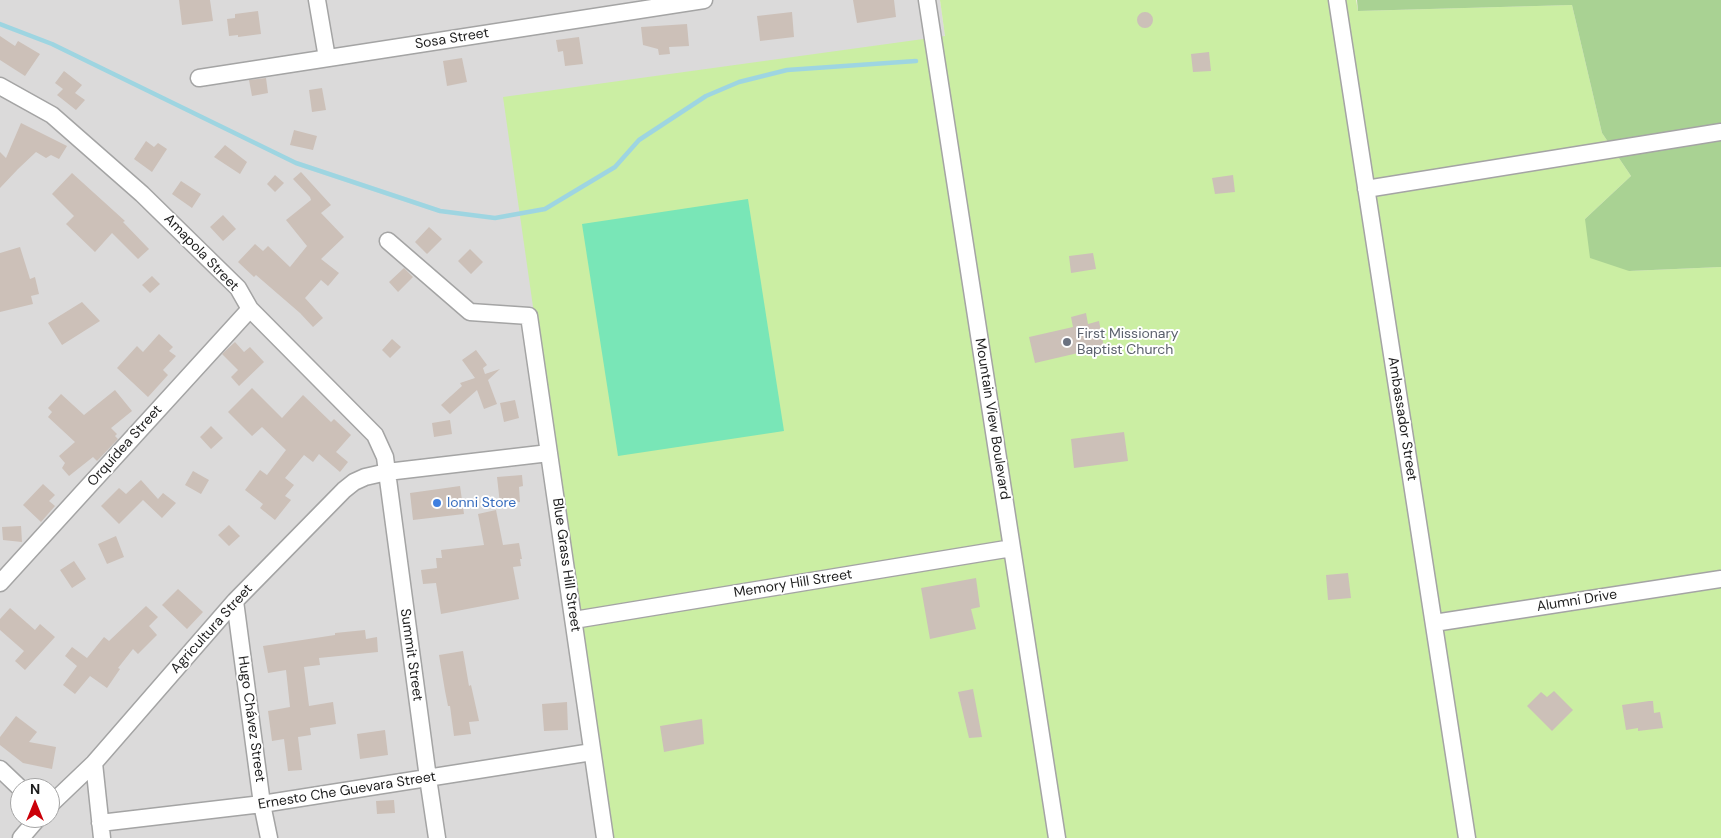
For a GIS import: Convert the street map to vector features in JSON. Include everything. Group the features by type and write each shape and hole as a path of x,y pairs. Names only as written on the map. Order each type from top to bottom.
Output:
{"street":[{"path":"317,0 327,58"},
{"name":"Sosa Street","path":"199,78 704,0"},
{"name":"Mountain View Boulevard","path":"927,0 1056,838"},
{"name":"Ambassador Street","path":"1337,0 1467,838"},
{"name":"Amapola Street","path":"2,92 52,115 142,194 238,288 250,309 375,435 385,457 387,472"},
{"path":"1366,189 1721,132"},
{"name":"Blue Grass Hill Street","path":"388,241 470,312 529,316 605,838"},
{"name":"Orquídea Street","path":"0,583 250,309"},
{"path":"387,472 550,453"},
{"name":"Agricultura Street","path":"60,796 94,763 235,601 344,490 354,482 365,477 387,472"},
{"name":"Summit Street","path":"387,472 437,838"},
{"name":"Memory Hill Street","path":"574,620 1012,548"},
{"name":"Alumni Drive","path":"1434,624 1721,579"},
{"name":"Hugo Chávez Street","path":"235,601 262,804 269,838"},
{"name":"Ernesto Che Guevara Street","path":"101,831 592,752"},
{"path":"94,763 101,831"},
{"path":"0,769 10,778"},
{"path":"21,838 30,828"}],"shaded area":[{"path":"0,0 940,0 945,35 609,838 0,838"}],"green space":[{"path":"940,0 1356,0 1358,11 1572,5 1602,133 1631,176 1585,219 1629,271 1721,267 1721,838 609,838 503,97 945,36"},
{"path":"1357,0 1721,0 1721,267 1629,271 1590,258 1585,219 1631,176 1602,133 1572,5 1358,11"},
{"path":"748,199 784,431 618,456 582,224"}],"building":[{"path":"179,0 210,0 213,21 182,25"},
{"path":"853,0 894,0 896,17 857,23"},
{"path":"258,11 261,34 238,37 238,35 229,36 227,19 235,18 235,14"},
{"path":"792,12 794,37 760,41 757,16"},
{"path":"1142,12 1148,12 1153,17 1151,26 1142,28 1137,23 1137,17"},
{"path":"687,24 689,46 669,47 670,54 659,55 658,49 643,45 641,27"},
{"path":"0,36 15,46 18,41 40,54 25,76 0,60"},
{"path":"579,37 583,64 565,66 563,51 558,52 556,40"},
{"path":"1209,52 1211,71 1193,72 1191,54"},
{"path":"462,58 467,82 447,86 443,61"},
{"path":"64,71 82,85 75,93 85,100 76,110 57,95 63,89 55,83"},
{"path":"266,78 268,93 252,96 249,80"},
{"path":"322,88 326,110 312,112 309,90"},
{"path":"21,123 67,146 59,159 51,155 46,158 36,152 0,188 0,152 6,158"},
{"path":"294,130 317,136 313,150 290,145"},
{"path":"146,141 154,147 158,143 167,149 152,172 134,159"},
{"path":"225,145 247,162 240,174 214,157"},
{"path":"301,172 331,205 321,213 344,237 321,259 339,273 328,286 321,280 305,298 323,318 313,327 300,313 238,262 255,244 263,251 268,246 290,267 307,246 286,220 311,200 293,179"},
{"path":"72,173 125,221 123,222 149,249 138,259 112,233 95,252 66,224 74,216 52,194"},
{"path":"275,175 284,183 275,192 267,184"},
{"path":"1233,175 1235,192 1215,194 1212,178"},
{"path":"181,181 201,194 192,208 172,194"},
{"path":"223,215 236,229 223,241 210,227"},
{"path":"429,227 442,239 427,254 415,242"},
{"path":"20,247 30,279 35,277 39,294 31,296 33,304 0,312 0,253"},
{"path":"470,249 483,262 471,274 458,261"},
{"path":"1093,253 1096,269 1071,273 1069,256"},
{"path":"404,268 413,277 398,292 389,282"},
{"path":"152,276 160,284 150,293 142,285"},
{"path":"82,302 100,321 62,345 48,323"},
{"name":"First Missionary Baptist Church","path":"1086,313 1088,324 1099,321 1104,347 1035,363 1029,337 1073,327 1071,317"},
{"path":"159,334 173,347 169,351 176,356 163,370 168,375 148,397 117,368 137,346 143,352"},
{"path":"392,339 401,347 390,358 382,350"},
{"path":"235,342 244,352 250,347 264,362 239,386 231,377 238,370 222,354"},
{"path":"476,350 487,365 483,368 485,374 500,369 488,380 497,404 484,409 477,390 450,414 441,405 462,386 460,383 475,378 462,360"},
{"path":"252,388 282,418 303,395 331,422 334,419 351,435 336,452 348,462 340,472 319,454 313,462 304,455 285,478 294,485 285,496 291,500 275,520 260,508 263,504 245,490 260,470 267,475 286,450 262,427 252,436 228,412"},
{"path":"115,390 132,411 111,428 117,434 115,436 118,439 97,461 93,457 69,476 62,468 65,463 59,456 75,442 48,417 52,412 48,408 61,394 84,415"},
{"path":"515,400 519,418 504,422 500,403"},
{"path":"450,420 452,434 434,437 432,423"},
{"path":"211,426 223,438 211,449 200,437"},
{"path":"1124,432 1128,461 1074,468 1071,439"},
{"path":"193,471 209,480 201,494 185,485"},
{"path":"522,475 523,486 519,487 520,502 500,504 497,477"},
{"path":"141,480 158,499 163,493 176,503 162,518 143,500 119,524 101,506 119,488 126,494"},
{"path":"43,484 55,495 49,501 55,506 41,522 23,505"},
{"name":"Ionni Store","path":"460,486 464,514 413,520 410,493"},
{"path":"496,510 503,545 519,543 522,559 520,559 521,566 513,567 519,599 441,614 436,583 423,584 421,570 437,568 436,558 442,558 441,550 484,545 478,514"},
{"path":"229,525 240,536 229,546 218,535"},
{"path":"21,526 22,542 3,540 2,527"},
{"path":"116,536 124,557 107,564 98,544"},
{"path":"74,561 86,579 72,588 60,570"},
{"path":"1348,573 1351,598 1328,600 1326,575"},
{"path":"976,578 980,607 971,609 976,629 930,639 921,588"},
{"path":"178,589 203,612 187,629 162,605"},
{"path":"146,606 158,617 149,626 157,635 138,654 133,649 118,668 120,669 107,688 90,676 75,694 63,685 77,666 65,656 72,647 87,658 104,637 109,641"},
{"path":"10,608 35,630 40,624 55,637 25,670 15,661 24,651 0,630 0,619"},
{"path":"365,630 366,639 377,637 378,652 319,658 320,665 304,667 309,706 333,702 336,724 310,728 311,735 298,737 302,770 288,771 284,739 272,741 268,711 290,707 286,670 268,673 263,646 335,635 335,633"},
{"path":"463,651 469,686 471,685 479,721 469,722 471,734 454,736 450,706 448,706 439,655"},
{"path":"973,689 982,737 969,738 958,692"},
{"path":"1554,691 1573,710 1552,731 1527,706 1541,692 1547,697"},
{"path":"1653,701 1654,713 1660,712 1663,728 1638,731 1638,728 1626,730 1622,705"},
{"path":"567,702 568,730 544,731 542,704"},
{"path":"16,716 37,732 29,742 56,747 52,769 23,763 0,745 0,737"},
{"path":"702,719 704,744 664,752 660,726"},
{"path":"385,730 388,755 360,759 357,734"},
{"path":"394,800 395,813 377,814 376,801"}],"waterway":[{"path":"0,24 52,44 296,163 440,211 495,218 545,209 615,167 639,140 706,96 739,82 787,70 916,61"}],"place":[{"name":"First Missionary Baptist Church","path":"1067,342"},
{"name":"Ionni Store","path":"437,503"}]}
